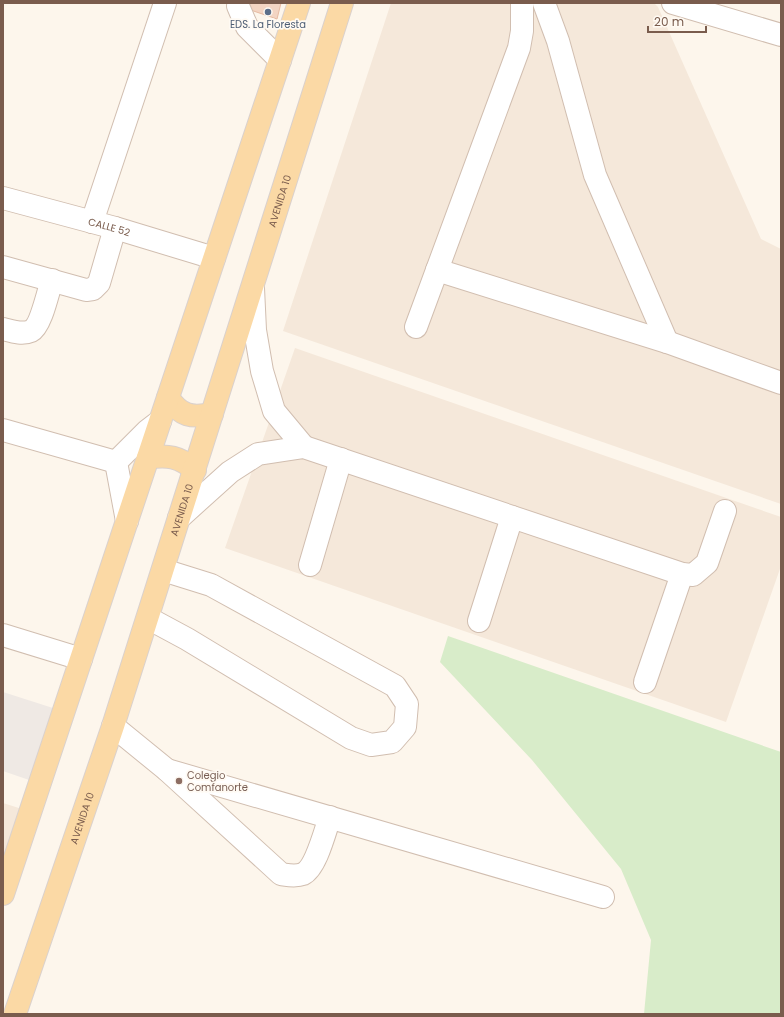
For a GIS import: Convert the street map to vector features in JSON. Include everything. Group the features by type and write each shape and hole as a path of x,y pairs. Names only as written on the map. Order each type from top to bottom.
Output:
{"main road":[{"path":"3,894 9,853 81,660 299,3"},
{"name":"AVENIDA 10","path":"15,1014 113,726 148,618 342,3"},
{"path":"168,398 176,408 187,415 200,416 212,414"},
{"path":"148,458 160,456 173,457 185,462 195,470"}],"street":[{"path":"416,327 519,48 522,31 522,3"},
{"path":"544,3 558,41 595,175 667,342"},
{"path":"673,3 781,35"},
{"path":"92,222 160,4"},
{"path":"238,6 247,27 280,60"},
{"name":"CALLE 52","path":"3,198 115,228 214,258"},
{"path":"3,267 86,290 93,289 99,283 115,228"},
{"path":"437,270 667,342 781,383"},
{"path":"3,329 18,332 31,331 38,324 52,280"},
{"path":"253,288 255,330 262,371 274,411 304,447"},
{"path":"116,462 147,430 160,421"},
{"path":"3,430 116,462"},
{"path":"180,518 230,472 258,454 304,447 682,574 693,575 707,563 725,511"},
{"path":"310,565 341,459"},
{"path":"116,462 127,521"},
{"path":"479,620 512,517"},
{"path":"148,618 187,639 351,738 371,745 392,742 405,727 407,704 395,686 211,585 163,570"},
{"path":"645,682 682,574"},
{"path":"3,635 81,660"},
{"path":"113,726 167,770 281,874 293,876 304,873 312,867 330,817"},
{"path":"167,770 603,897"}],"shaded area":[{"path":"391,3 654,3 658,7 761,239 781,249 781,504 283,331"},
{"path":"295,348 781,517 781,566 726,722 225,548"},
{"path":"3,692 56,709 32,781 3,771"},
{"path":"3,803 22,809 3,864"}],"green space":[{"path":"448,636 781,752 781,1014 644,1014 651,940 621,869 532,760 440,662"}],"building":[{"name":"EDS. La Floresta","path":"230,3 281,3 277,19"}],"place":[{"name":"EDS. La Floresta","path":"268,12"},
{"name":"Colegio Comfanorte","path":"179,781"}]}
